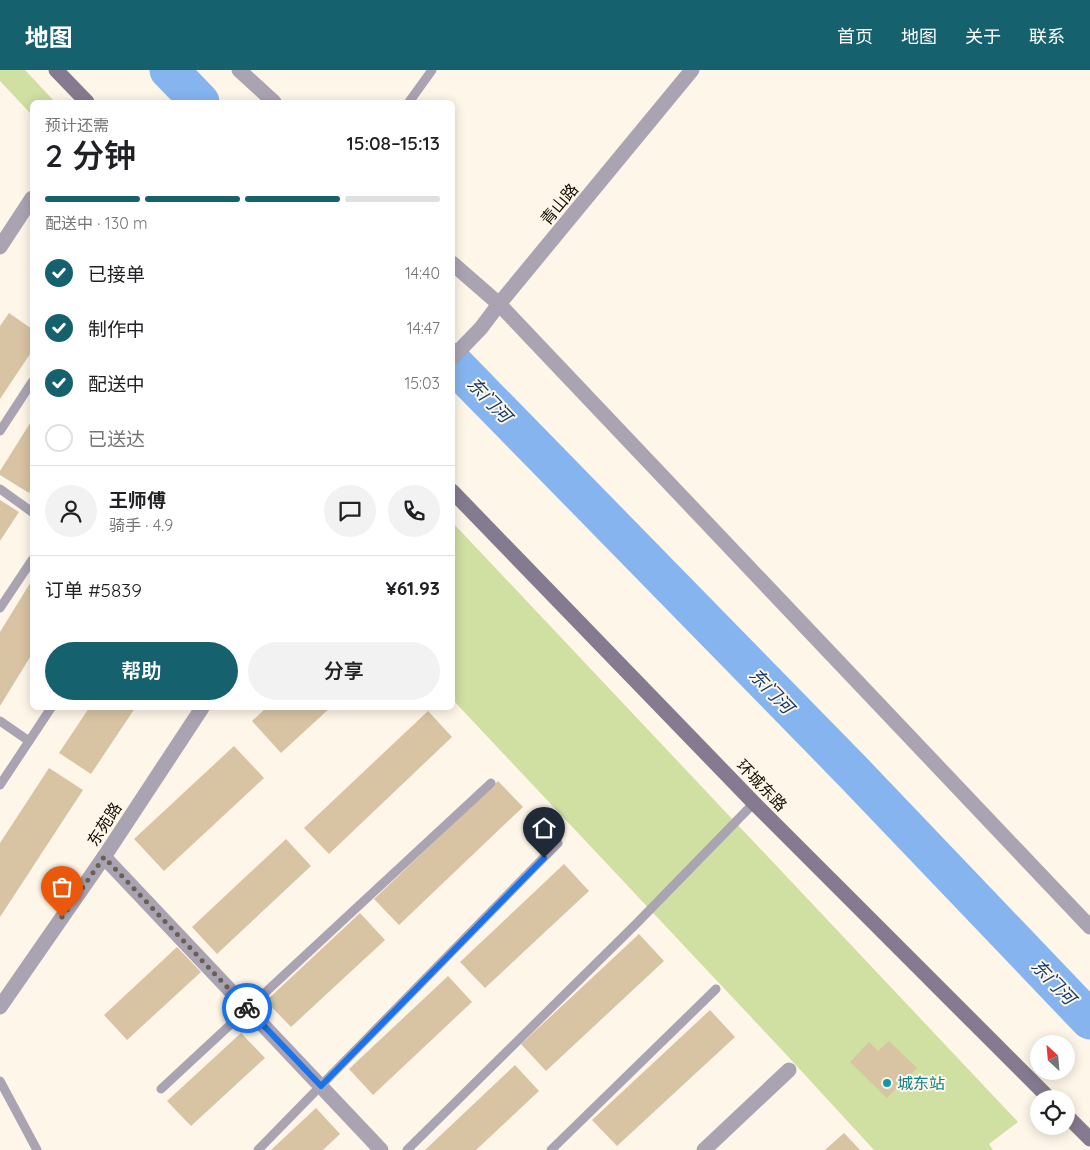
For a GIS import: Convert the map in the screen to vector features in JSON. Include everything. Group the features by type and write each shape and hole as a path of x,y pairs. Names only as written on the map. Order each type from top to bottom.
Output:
{"main road":[{"path":"56,70 86,100"},
{"name":"环城东路","path":"455,494 754,803 1041,1090"},
{"path":"1075,1124 1090,1138"}],"street":[{"path":"239,70 272,100"},
{"name":"青山路","path":"455,355 481,328 692,70"},
{"path":"0,247 30,201"},
{"path":"455,266 499,304 1090,927"},
{"name":"东苑路","path":"0,1007 104,857 201,710"},
{"path":"104,857 381,1150"},
{"path":"704,1150 789,1070"}],"lane":[{"path":"410,100 432,70"},
{"path":"0,431 30,385"},
{"path":"0,489 30,511"},
{"path":"0,608 30,563"},
{"path":"0,785 50,710"},
{"path":"0,721 29,741"},
{"path":"161,1090 491,783"},
{"path":"407,1150 629,931 754,803"},
{"path":"258,1150 558,844"},
{"path":"551,1150 716,989"},
{"path":"0,1081 37,1150"}],"green space":[{"path":"0,70 25,70 53,100 30,100 30,113 0,81"},
{"path":"455,525 1018,1122 989,1144 993,1150 874,1150 455,702"}],"building":[{"path":"9,313 30,328 30,354 0,399 0,326"},
{"path":"30,423 29,493 0,475 0,471"},
{"path":"0,500 19,512 0,541"},
{"path":"30,583 30,657 0,706 0,632"},
{"path":"88,710 134,710 91,774 59,753"},
{"path":"264,710 328,710 281,753 252,721"},
{"path":"428,711 452,737 329,854 304,828"},
{"path":"234,746 264,778 164,871 134,839"},
{"path":"49,768 83,790 0,917 0,843"},
{"path":"498,781 523,807 399,925 374,899"},
{"path":"286,839 311,866 217,954 192,927"},
{"path":"564,864 589,891 485,988 460,962"},
{"path":"360,913 385,940 291,1027 266,1001"},
{"path":"639,934 664,961 546,1071 521,1044"},
{"path":"177,947 201,972 127,1040 104,1015"},
{"path":"448,976 472,1002 373,1095 349,1069"},
{"path":"710,1010 735,1037 617,1146 592,1120"},
{"path":"241,1033 265,1058 191,1126 167,1101"},
{"name":"城东站","path":"889,1041 917,1068 887,1098 850,1062 869,1042 878,1051"},
{"path":"515,1065 539,1091 476,1150 425,1150"},
{"path":"316,1108 340,1134 323,1150 271,1150"},
{"path":"844,1133 860,1150 825,1150"}],"waterway":[{"name":"东门河","path":"169,70 198,100"},
{"name":"东门河","path":"455,365 855,774 1090,1020"}],"way so far":[{"path":"62,917 104,857 247,1008"}],"place":[{"name":"城东站","path":"887,1083"}],"route":[{"path":"247,1008 321,1086 544,858"}]}
